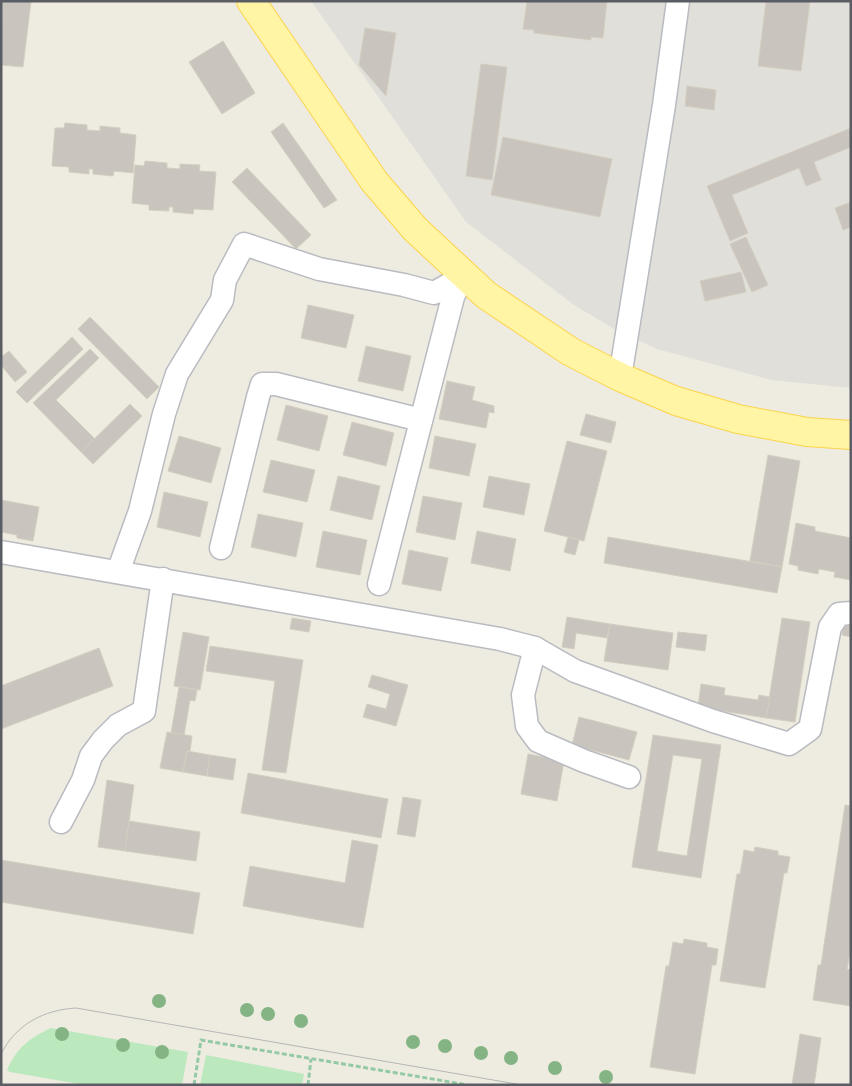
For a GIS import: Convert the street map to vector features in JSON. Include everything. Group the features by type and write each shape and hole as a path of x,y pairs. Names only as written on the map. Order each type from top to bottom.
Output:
{"main road":[{"path":"251,1 374,181 415,229 486,295 571,352 620,377 676,401 738,419 807,432 851,435"}],"street":[{"path":"620,377 664,105 678,1"},
{"path":"118,572 140,511 164,414 177,374 222,300 225,280 244,244 319,270 404,285 434,293 450,284 463,273"},
{"path":"379,584 453,297 463,273"},
{"path":"222,548 262,384 276,384 421,420"},
{"path":"1,552 500,639 535,648 575,670 713,721 790,744 810,730 830,626 840,614 851,613"},
{"path":"61,822 83,780 91,756 102,740 118,725 144,711 162,580"},
{"path":"535,648 523,695 527,726 538,741 584,761 629,777"}],"path":[{"path":"194,1085 201,1040 468,1085"},
{"path":"308,1085 311,1059"}],"shaded area":[{"path":"311,1 851,1 851,388 771,380 657,349 616,330 574,305 466,222"}],"green space":[{"path":"51,1028 188,1052 182,1085 85,1085 7,1070 15,1055 25,1044"},
{"path":"206,1055 304,1074 302,1085 200,1085"}],"building":[{"path":"2,1 31,1 23,67 1,65"},
{"path":"527,1 607,1 603,38 591,37 591,40 534,33 534,30 523,29"},
{"path":"766,1 810,1 801,71 758,66"},
{"path":"365,28 396,33 386,96 359,65"},
{"path":"223,41 255,93 222,114 189,62"},
{"path":"481,64 507,67 492,180 466,176"},
{"path":"687,86 716,90 714,110 685,106"},
{"path":"65,123 87,125 87,130 100,131 100,126 120,128 120,133 136,135 133,173 114,171 113,176 93,174 93,169 89,169 89,174 69,172 69,167 52,166 55,128 64,128"},
{"path":"283,123 337,200 324,208 271,132"},
{"path":"851,128 851,147 814,162 821,180 806,186 799,168 732,195 748,233 730,241 707,186"},
{"path":"503,137 612,159 600,217 491,195"},
{"path":"145,161 167,163 167,168 180,169 180,164 200,165 199,171 216,172 213,210 194,209 193,214 173,212 173,207 169,207 169,211 149,210 149,205 132,203 135,165 144,166"},
{"path":"247,168 311,235 296,249 232,182"},
{"path":"851,202 851,227 843,230 835,208"},
{"path":"746,237 768,285 752,292 730,244"},
{"path":"741,272 746,292 705,301 700,281"},
{"path":"308,305 354,315 346,348 301,338"},
{"path":"90,317 159,387 147,399 78,329"},
{"path":"72,337 83,349 27,403 16,392"},
{"path":"366,346 411,356 403,391 358,381"},
{"path":"90,349 99,358 56,400 95,439 81,452 33,403"},
{"path":"9,351 27,372 15,382 1,365 1,357"},
{"path":"447,381 475,387 472,400 494,406 494,413 489,412 486,428 439,419"},
{"path":"130,404 142,416 93,464 81,452"},
{"path":"286,405 328,416 319,451 277,440"},
{"path":"586,414 616,422 611,443 580,435"},
{"path":"352,422 394,433 386,466 343,455"},
{"path":"179,436 221,448 211,483 168,471"},
{"path":"435,436 476,444 469,476 429,468"},
{"path":"567,441 607,451 584,541 544,531"},
{"path":"768,455 800,461 782,567 750,561"},
{"path":"271,460 315,470 307,502 263,492"},
{"path":"338,476 380,486 372,520 330,510"},
{"path":"489,476 530,484 524,515 483,507"},
{"path":"164,492 208,502 200,537 157,527"},
{"path":"423,496 462,503 455,540 416,532"},
{"path":"1,500 39,507 33,541 1,532"},
{"path":"258,514 303,523 296,557 251,547"},
{"path":"796,523 815,527 815,531 851,538 851,580 834,577 835,572 819,569 818,574 798,570 798,566 789,564"},
{"path":"323,531 367,540 360,575 316,567"},
{"path":"477,531 516,539 510,571 471,563"},
{"path":"568,537 579,540 575,555 564,552"},
{"path":"608,537 782,567 777,593 604,563"},
{"path":"409,550 448,558 441,591 402,584"},
{"path":"567,617 610,624 607,638 576,633 574,649 562,647"},
{"path":"292,618 311,621 309,632 290,629"},
{"path":"782,618 810,622 795,722 766,718"},
{"path":"610,624 673,633 668,670 604,661"},
{"path":"844,624 851,625 851,637 842,635"},
{"path":"183,632 209,637 200,690 174,686"},
{"path":"678,632 707,635 705,651 676,647"},
{"path":"210,646 303,660 286,773 262,770 275,681 206,671"},
{"path":"99,648 113,686 1,729 1,686"},
{"path":"372,675 408,685 396,726 363,717 367,704 386,709 390,694 368,687"},
{"path":"701,684 725,688 724,695 758,700 759,695 770,697 766,718 698,707"},
{"path":"179,687 197,690 195,701 190,700 184,735 171,733"},
{"path":"579,717 637,732 629,760 572,745"},
{"path":"167,732 192,736 190,751 187,751 183,772 160,768"},
{"path":"653,735 721,745 701,878 632,867","holes":["673,755 702,759 687,856 657,851"]},
{"path":"187,751 210,755 207,776 183,772"},
{"path":"528,754 564,761 557,801 521,794"},
{"path":"210,755 236,759 233,780 207,776"},
{"path":"248,773 388,799 381,838 241,813"},
{"path":"107,780 134,785 125,851 98,847"},
{"path":"403,797 421,800 415,837 397,834"},
{"path":"845,805 851,806 851,947 847,969 851,970 851,1006 813,1000 818,965 821,965"},
{"path":"129,821 200,832 196,861 125,851"},
{"path":"352,840 378,845 363,928 243,906 250,866 345,883"},
{"path":"755,847 778,851 778,855 790,857 787,873 784,873 765,988 720,981 737,874 740,874 744,850 754,852"},
{"path":"1,860 200,893 193,934 1,902"},
{"path":"684,939 707,943 707,947 718,949 716,965 712,965 695,1074 650,1067 666,966 669,966 673,942 683,944"},
{"path":"800,1034 821,1038 814,1085 792,1085"}],"tram line":[{"path":"1,1054 15,1034 32,1020 53,1012 76,1008 522,1085"}]}
